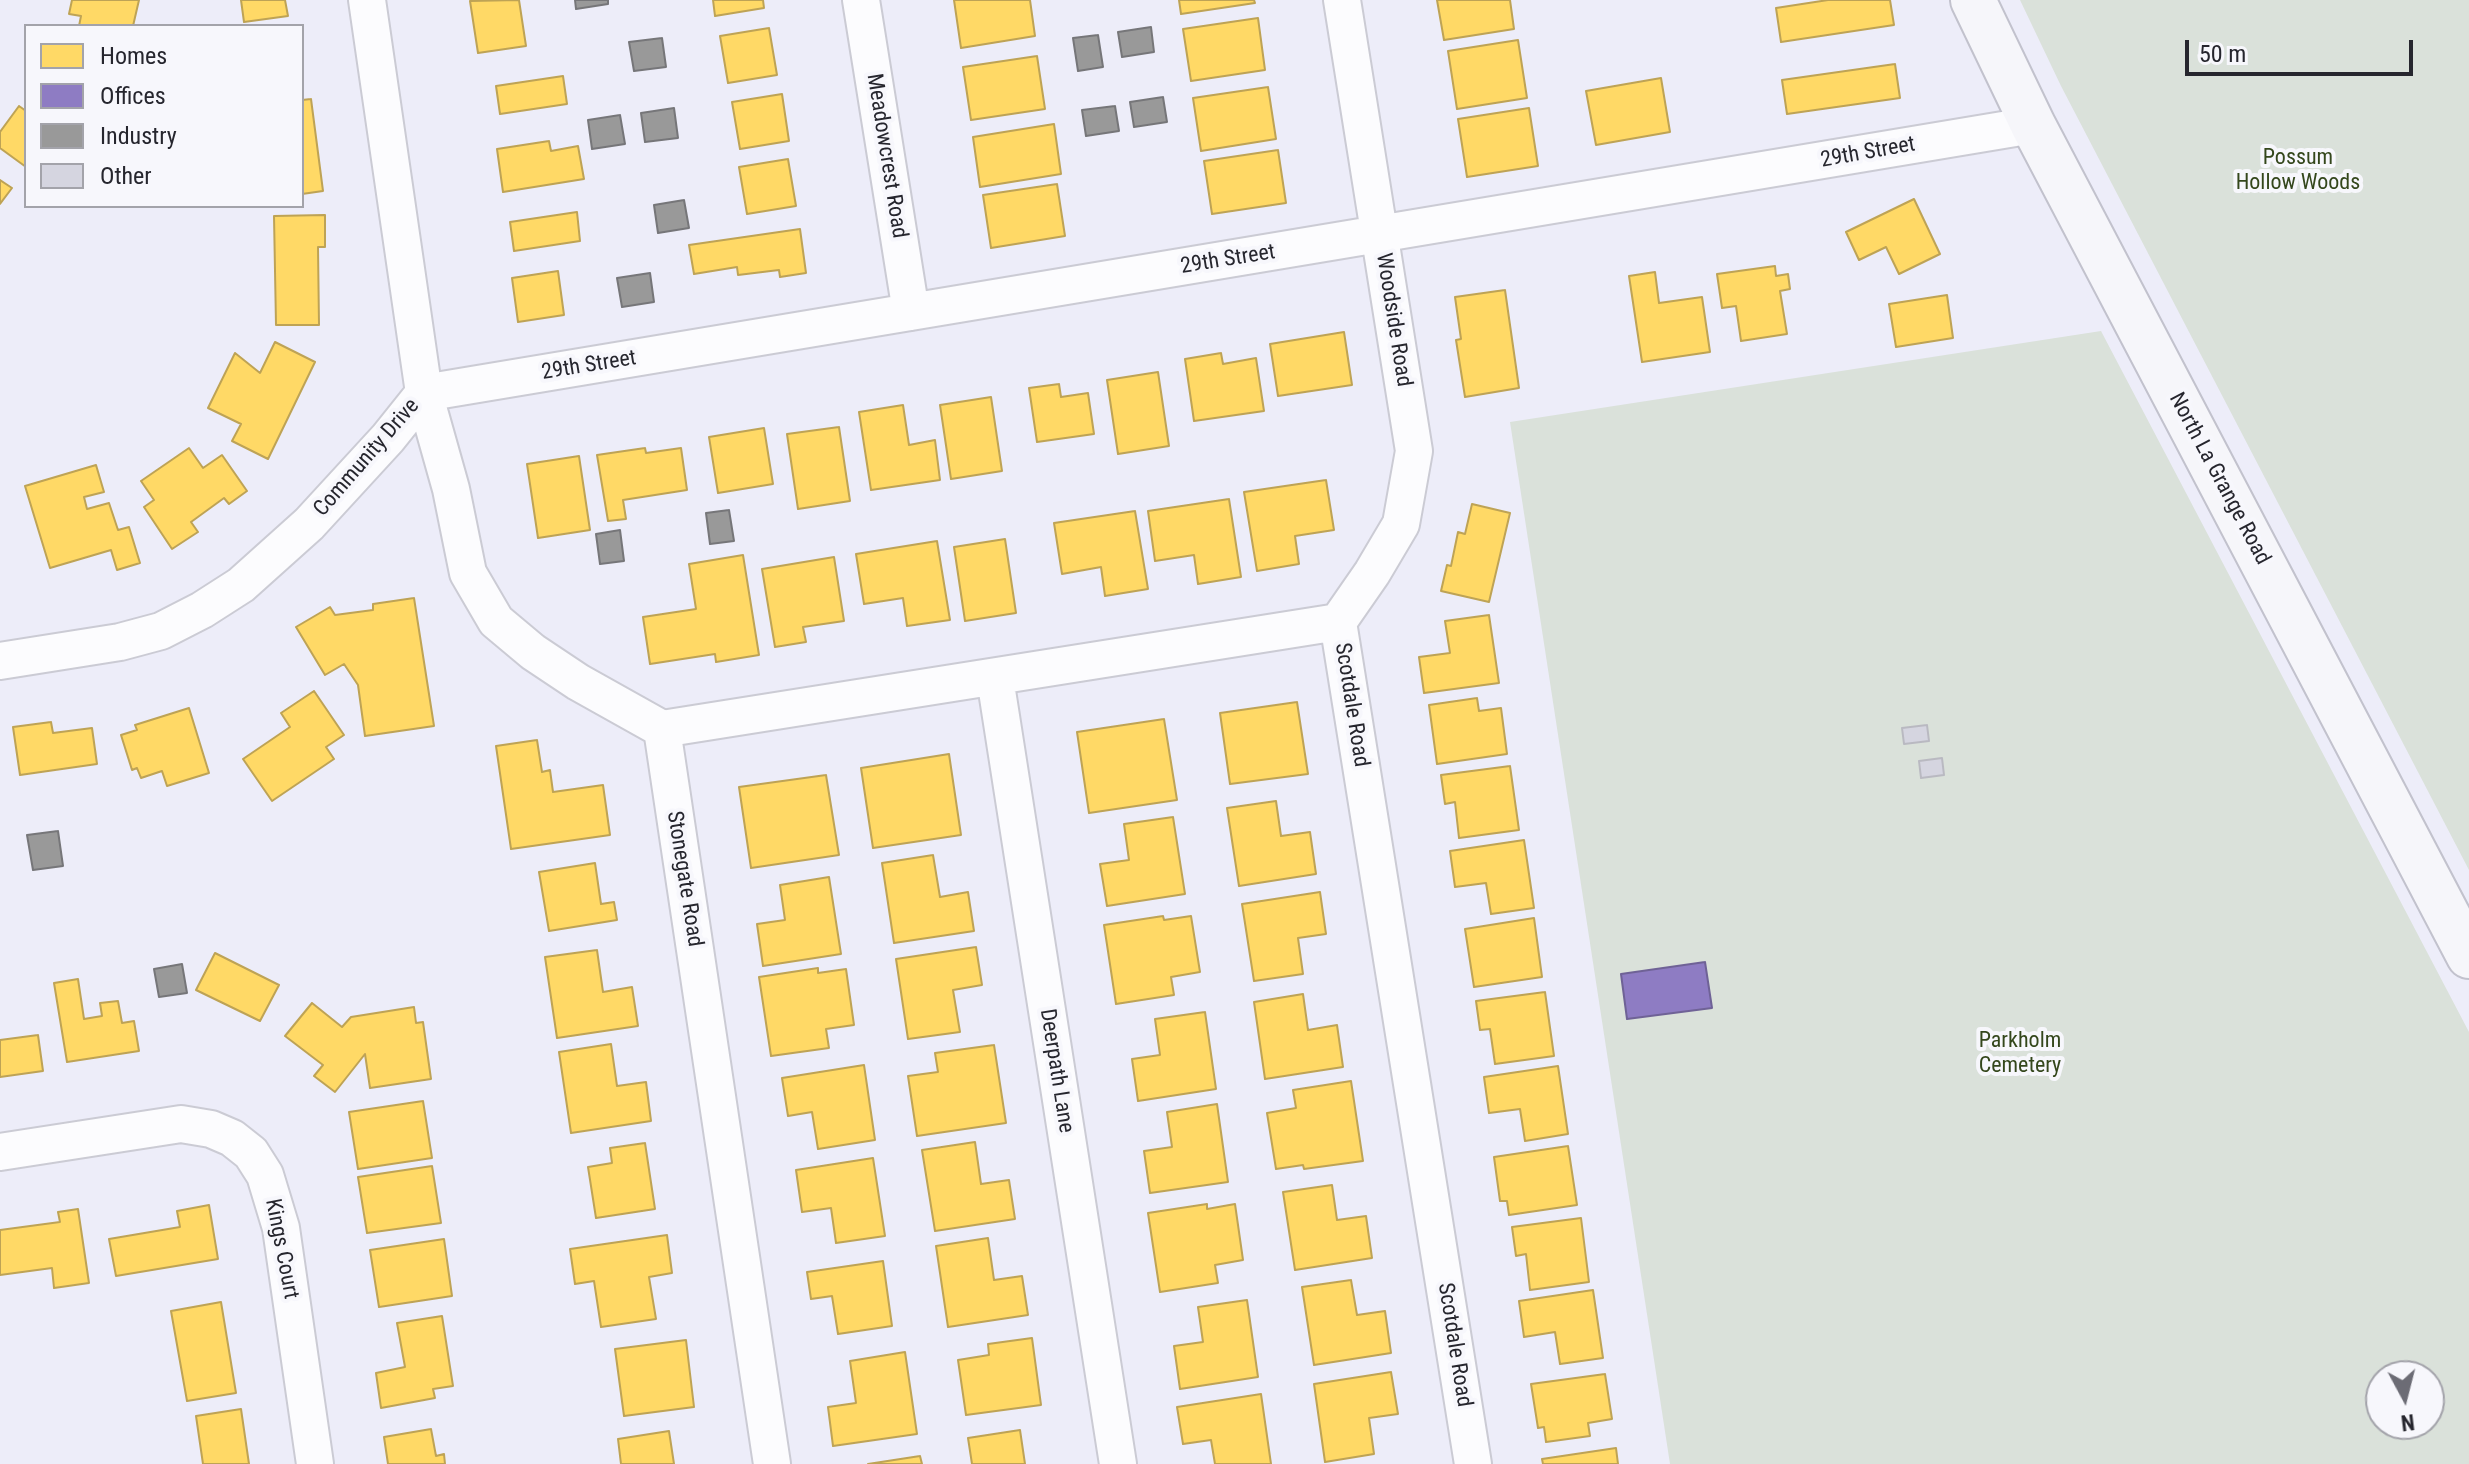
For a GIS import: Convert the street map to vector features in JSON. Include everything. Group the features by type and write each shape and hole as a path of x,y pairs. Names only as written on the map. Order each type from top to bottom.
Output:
{"main road":[{"name":"North La Grange Road","path":"1973,0 2033,125 2469,956"}],"street":[{"name":"Community Drive","path":"0,661 134,638 161,631 202,610 241,585 298,535 388,438 424,393 367,0"},
{"name":"Meadowcrest Road","path":"861,0 911,312"},
{"name":"Woodside Road","path":"1338,622 1401,524 1414,451 1342,0"},
{"name":"29th Street","path":"424,393 2033,125"},
{"path":"424,393 451,489 468,573 496,621 533,652 578,682 662,729"},
{"name":"Scotdale Road","path":"662,729 1338,622 1473,1464"},
{"name":"Deerpath Lane","path":"995,678 1118,1464"},
{"name":"Stonegate Road","path":"662,729 772,1464"},
{"name":"Kings Court","path":"0,1152 181,1124 211,1129 232,1138 251,1153 265,1175 281,1228 315,1464"}],"green space":[{"name":"Possum Hollow Woods","path":"2020,0 2469,0 2469,870 2061,86"},
{"name":"Parkholm Cemetery","path":"2101,331 2469,1032 2469,1464 1670,1464 1510,422"}],"building: Homes":[{"path":"72,0 139,0 133,24 79,24 81,16 69,14"},
{"path":"241,0 285,0 288,16 244,22"},
{"path":"519,0 526,46 478,53 470,1"},
{"path":"713,0 763,0 764,8 715,16"},
{"path":"954,0 1030,0 1035,36 961,48"},
{"path":"1179,0 1254,0 1255,3 1181,14"},
{"path":"1437,0 1510,0 1514,29 1444,40"},
{"path":"1828,0 1890,0 1894,25 1781,42 1776,8"},
{"path":"1258,18 1265,70 1191,81 1183,29"},
{"path":"769,28 777,75 728,83 720,36"},
{"path":"1518,40 1527,98 1457,109 1448,51"},
{"path":"1037,56 1045,109 971,120 963,67"},
{"path":"1895,64 1900,98 1787,114 1782,80"},
{"path":"563,76 567,104 500,114 496,86"},
{"path":"1661,78 1670,132 1596,145 1586,91"},
{"path":"1268,87 1276,139 1201,151 1193,98"},
{"path":"782,94 789,141 740,149 732,102"},
{"path":"311,99 323,191 304,194 304,100"},
{"path":"19,106 24,110 24,166 0,148 0,132"},
{"path":"1529,108 1538,166 1467,177 1458,119"},
{"path":"1054,124 1061,174 980,187 973,137"},
{"path":"549,141 551,151 578,146 584,179 503,192 497,149"},
{"path":"1278,150 1286,203 1212,214 1204,161"},
{"path":"788,159 796,206 747,214 739,167"},
{"path":"0,180 12,188 0,204"},
{"path":"1057,184 1065,236 991,248 983,195"},
{"path":"1914,199 1940,254 1899,274 1886,247 1859,260 1846,232"},
{"path":"577,212 580,241 514,251 510,222"},
{"path":"325,215 325,247 318,247 319,325 276,325 274,216"},
{"path":"800,229 806,273 780,277 779,270 738,275 737,267 694,274 689,245"},
{"path":"1775,266 1776,276 1788,274 1790,289 1780,291 1787,334 1741,341 1736,306 1722,308 1717,274"},
{"path":"558,271 564,315 518,322 512,278"},
{"path":"1655,272 1659,303 1702,297 1710,352 1642,362 1629,276"},
{"path":"1505,290 1519,388 1465,397 1456,340 1461,339 1455,297"},
{"path":"1947,295 1953,338 1896,347 1889,304"},
{"path":"1344,332 1352,385 1278,396 1270,344"},
{"path":"275,342 315,362 268,459 232,441 241,424 208,408 235,353 260,373"},
{"path":"1221,353 1223,364 1256,358 1264,411 1194,421 1185,359"},
{"path":"1158,372 1169,446 1118,454 1107,380"},
{"path":"1059,384 1061,397 1088,393 1094,434 1037,442 1029,388"},
{"path":"991,397 1002,471 951,479 940,405"},
{"path":"903,405 909,445 935,440 940,480 871,490 859,412"},
{"path":"839,427 850,501 798,509 787,434"},
{"path":"764,428 773,484 718,493 709,437"},
{"path":"189,448 203,468 222,455 247,491 229,504 224,498 191,522 198,532 172,549 144,507 154,500 141,481"},
{"path":"645,448 646,453 681,448 687,490 623,500 626,519 608,521 597,455"},
{"path":"579,456 590,530 538,538 527,464"},
{"path":"96,465 104,492 84,497 87,509 109,503 118,530 129,527 140,563 117,570 111,550 50,568 25,486"},
{"path":"1326,480 1334,530 1295,536 1299,564 1257,571 1244,492"},
{"path":"1229,499 1241,577 1198,584 1194,555 1155,561 1148,511"},
{"path":"1472,504 1510,513 1489,602 1441,591 1447,565 1451,566 1458,532 1465,534"},
{"path":"1135,511 1148,589 1105,596 1101,567 1062,574 1054,523"},
{"path":"1005,539 1016,613 965,621 954,547"},
{"path":"937,541 950,620 907,626 903,598 864,604 856,554"},
{"path":"743,555 759,655 716,662 715,654 650,664 643,617 696,609 689,564"},
{"path":"834,557 844,621 803,627 806,642 775,647 762,569"},
{"path":"414,598 434,726 365,736 358,685 344,664 325,675 296,627 330,607 335,615 373,610 373,604"},
{"path":"1489,615 1499,683 1424,693 1419,657 1450,653 1445,621"},
{"path":"314,691 344,735 326,747 334,759 272,801 243,759 290,727 281,713"},
{"path":"1477,698 1479,711 1501,708 1507,754 1437,764 1429,705"},
{"path":"1297,702 1308,774 1230,784 1220,713"},
{"path":"189,708 209,773 167,786 162,771 141,778 137,768 132,770 121,735 137,730 135,725"},
{"path":"1164,719 1177,800 1089,813 1077,732"},
{"path":"51,722 53,733 92,728 97,764 20,775 13,727"},
{"path":"537,740 542,772 550,770 553,792 603,785 610,835 511,849 496,746"},
{"path":"949,754 961,835 873,848 861,768"},
{"path":"1510,766 1519,830 1459,838 1455,802 1445,804 1441,775"},
{"path":"826,775 839,855 751,868 739,787"},
{"path":"1276,801 1281,836 1310,832 1316,874 1239,886 1227,808"},
{"path":"1173,817 1185,894 1107,906 1100,864 1129,860 1124,824"},
{"path":"1524,840 1534,908 1491,914 1486,883 1455,887 1450,851"},
{"path":"933,855 940,897 968,892 974,931 894,943 882,863"},
{"path":"595,863 601,904 614,902 617,920 549,931 539,872"},
{"path":"829,877 841,954 763,966 757,924 785,920 780,885"},
{"path":"1320,892 1326,934 1298,938 1303,974 1254,981 1242,904"},
{"path":"1163,916 1164,920 1191,916 1200,972 1171,977 1174,995 1116,1004 1104,925"},
{"path":"1534,918 1542,977 1474,987 1465,929"},
{"path":"976,947 982,985 953,990 960,1032 908,1039 896,959"},
{"path":"597,950 603,992 632,987 638,1026 557,1038 545,957"},
{"path":"215,953 279,985 260,1021 196,990"},
{"path":"818,968 818,973 846,969 854,1025 826,1029 829,1048 771,1056 759,977"},
{"path":"78,979 84,1019 102,1016 100,1003 118,1001 122,1023 134,1021 139,1051 67,1062 54,983"},
{"path":"1545,992 1554,1056 1495,1064 1490,1029 1480,1030 1476,1001"},
{"path":"1303,994 1308,1030 1337,1025 1343,1067 1265,1079 1254,1002"},
{"path":"312,1003 342,1027 351,1017 414,1007 416,1023 423,1022 431,1079 370,1088 365,1054 335,1092 314,1076 323,1065 285,1036"},
{"path":"1205,1012 1216,1089 1138,1101 1132,1059 1160,1055 1155,1019"},
{"path":"38,1035 43,1071 0,1077 0,1040"},
{"path":"611,1044 617,1086 646,1082 651,1121 571,1133 559,1052"},
{"path":"994,1045 1006,1123 917,1136 908,1076 938,1072 935,1053"},
{"path":"864,1065 875,1140 818,1149 812,1112 788,1116 782,1078"},
{"path":"1558,1066 1568,1134 1525,1141 1520,1109 1489,1113 1484,1077"},
{"path":"1351,1081 1363,1161 1304,1169 1303,1165 1276,1169 1267,1113 1296,1108 1293,1090"},
{"path":"423,1101 432,1158 358,1169 349,1112"},
{"path":"1217,1104 1228,1182 1150,1193 1144,1151 1172,1147 1167,1112"},
{"path":"975,1142 981,1184 1009,1180 1015,1219 935,1231 922,1150"},
{"path":"645,1143 655,1209 596,1218 588,1167 612,1163 610,1148"},
{"path":"1568,1146 1577,1205 1509,1215 1507,1201 1500,1201 1494,1157"},
{"path":"873,1158 885,1236 836,1243 831,1208 802,1212 796,1170"},
{"path":"432,1166 441,1223 367,1233 358,1177"},
{"path":"1332,1185 1337,1220 1366,1216 1372,1258 1295,1270 1283,1192"},
{"path":"1207,1204 1207,1209 1235,1204 1243,1260 1215,1265 1218,1283 1160,1292 1148,1213"},
{"path":"209,1205 218,1259 116,1276 109,1239 180,1227 177,1211"},
{"path":"78,1209 89,1283 54,1288 52,1268 0,1275 0,1230 60,1222 58,1212"},
{"path":"1581,1218 1589,1282 1530,1290 1526,1254 1516,1256 1512,1227"},
{"path":"667,1235 672,1273 649,1277 656,1319 601,1327 594,1281 575,1284 570,1249"},
{"path":"988,1238 994,1280 1022,1276 1028,1315 948,1327 936,1246"},
{"path":"444,1239 452,1296 379,1307 370,1250"},
{"path":"883,1261 892,1326 838,1334 832,1296 811,1299 807,1272"},
{"path":"1351,1280 1357,1315 1385,1311 1391,1353 1314,1365 1302,1287"},
{"path":"1593,1290 1603,1358 1560,1364 1555,1332 1524,1337 1519,1301"},
{"path":"1247,1300 1258,1377 1180,1389 1174,1346 1203,1342 1198,1307"},
{"path":"221,1302 236,1393 187,1401 171,1311"},
{"path":"442,1316 453,1386 433,1389 435,1398 381,1408 376,1373 405,1367 397,1323"},
{"path":"1032,1338 1041,1405 966,1415 958,1360 989,1355 988,1344"},
{"path":"686,1340 694,1407 624,1416 615,1349"},
{"path":"905,1352 917,1434 833,1446 828,1407 856,1403 850,1361"},
{"path":"1391,1372 1398,1414 1369,1418 1374,1454 1325,1462 1314,1384"},
{"path":"1605,1374 1612,1419 1588,1423 1590,1436 1546,1442 1544,1427 1538,1428 1531,1384"},
{"path":"1261,1394 1271,1464 1215,1464 1211,1440 1183,1444 1177,1407"},
{"path":"241,1409 249,1464 203,1464 196,1416"},
{"path":"431,1429 436,1456 444,1454 445,1464 388,1464 384,1437"},
{"path":"1020,1430 1025,1464 972,1464 968,1438"},
{"path":"669,1431 674,1464 621,1464 618,1439"},
{"path":"1616,1448 1618,1464 1543,1464 1542,1459"},
{"path":"920,1456 922,1464 868,1464"}],"building: Offices":[{"path":"1705,962 1712,1008 1627,1019 1621,974"}],"building: Industry":[{"path":"575,0 608,0 608,4 576,9"},
{"path":"1151,27 1154,52 1122,57 1118,32"},
{"path":"1098,35 1103,67 1078,71 1073,38"},
{"path":"662,38 666,67 634,71 629,42"},
{"path":"1163,97 1167,122 1134,127 1130,102"},
{"path":"1115,106 1119,131 1086,136 1082,110"},
{"path":"674,108 678,138 645,142 641,113"},
{"path":"620,115 625,144 592,149 588,120"},
{"path":"684,200 689,228 658,233 654,205"},
{"path":"650,273 654,302 622,307 617,278"},
{"path":"729,510 734,541 710,544 706,513"},
{"path":"620,530 624,561 600,564 596,534"},
{"path":"58,831 63,866 33,870 27,835"},
{"path":"182,964 187,993 159,997 154,969"}],"building: Other":[{"path":"1927,725 1929,741 1904,744 1902,728"},
{"path":"1942,758 1944,775 1921,778 1919,761"}]}
